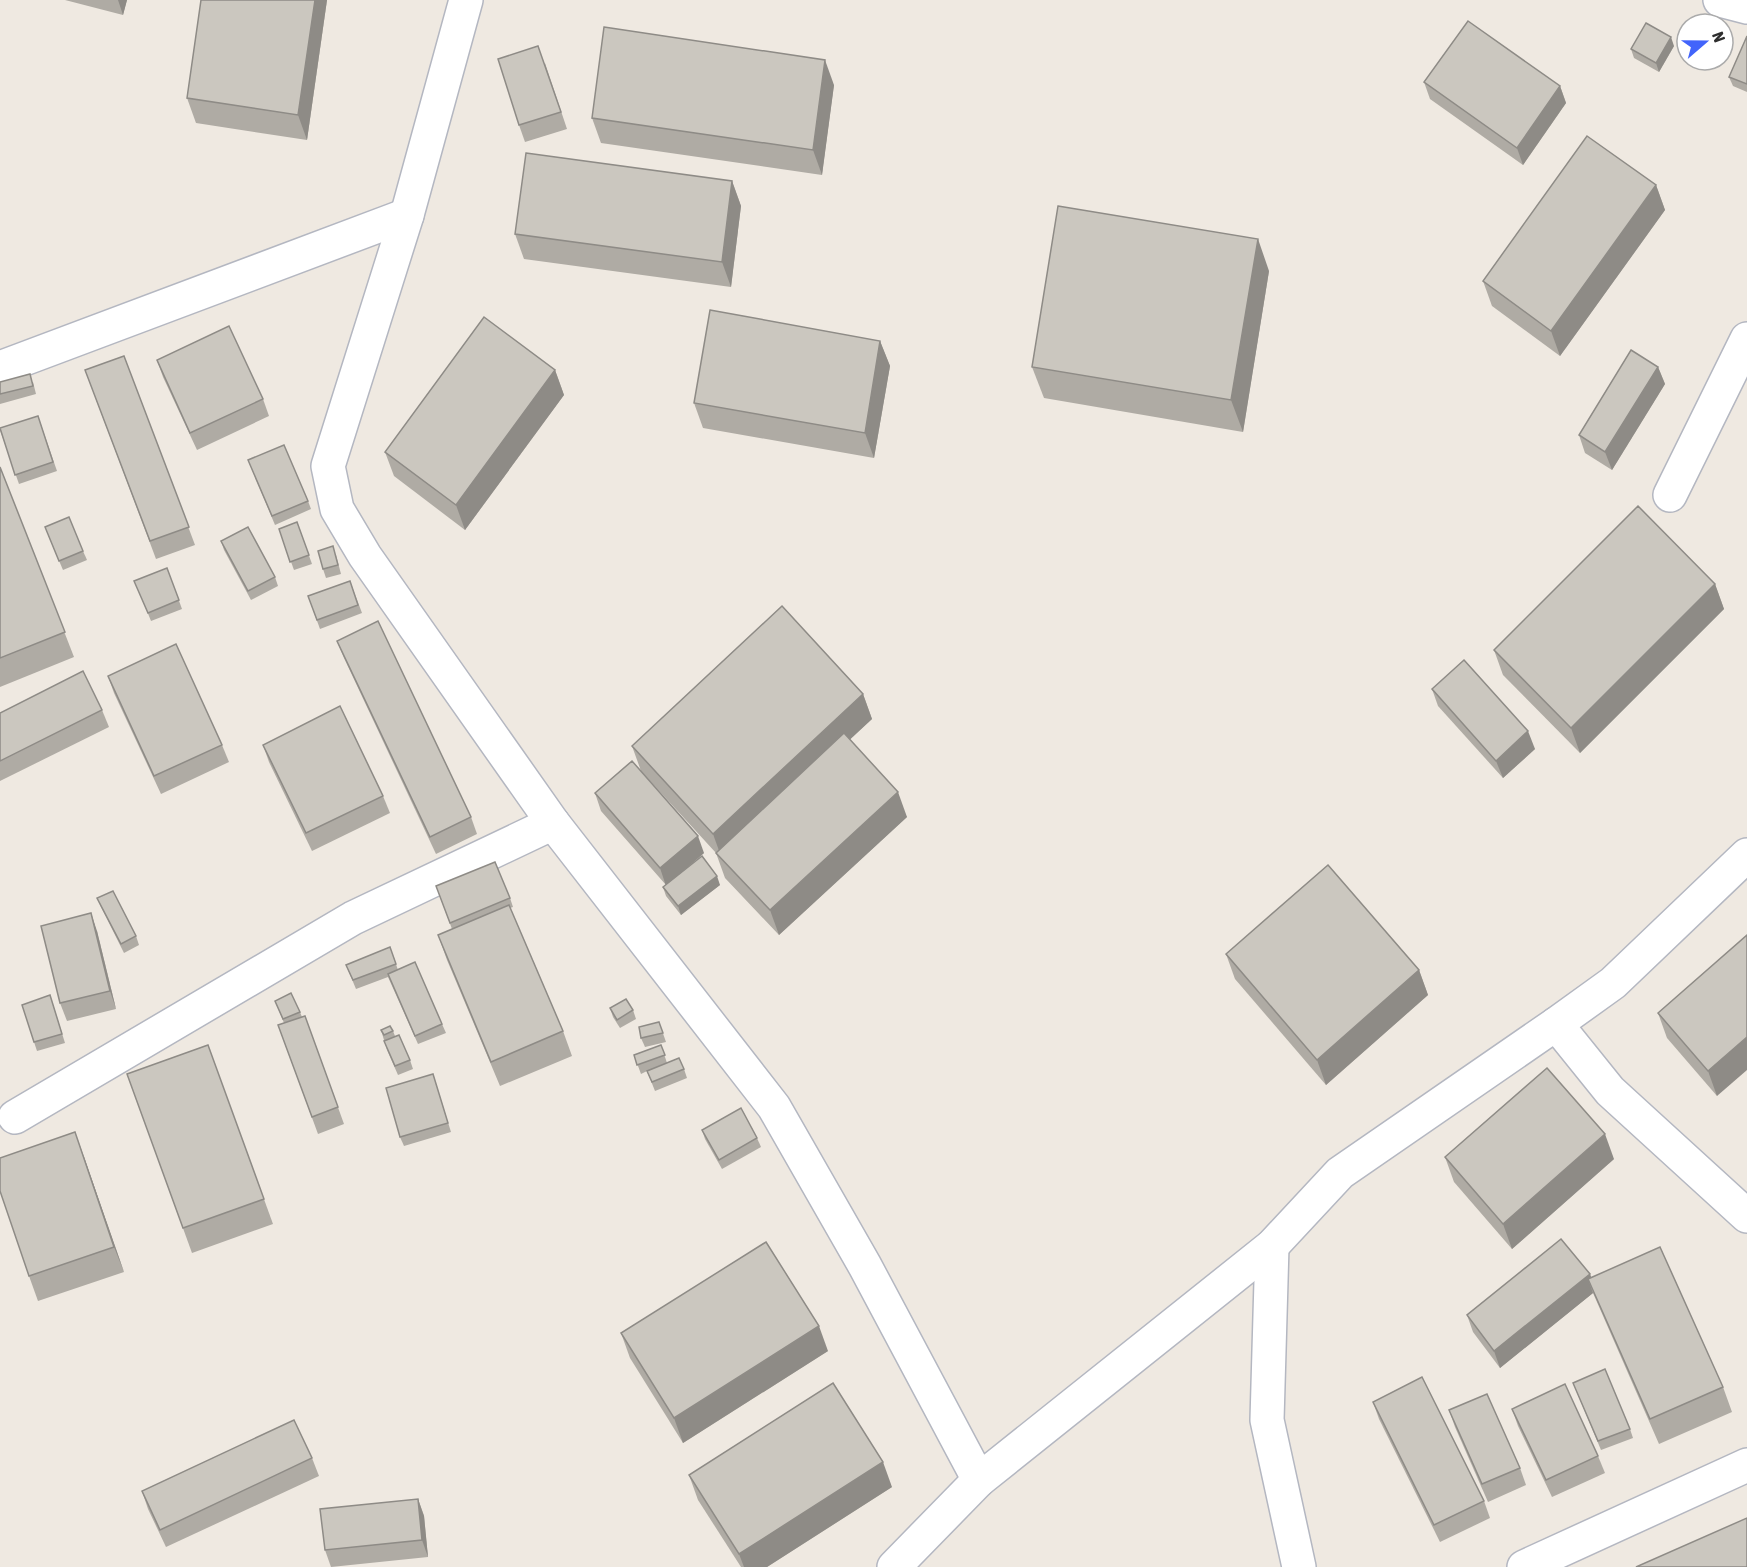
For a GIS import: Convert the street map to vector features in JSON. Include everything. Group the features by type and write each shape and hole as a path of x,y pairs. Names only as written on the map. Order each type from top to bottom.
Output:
{"street":[{"path":"466,0 407,216 328,466 337,509 365,556 553,823 774,1107 865,1266 979,1480"},
{"path":"1720,0 1747,7"},
{"path":"0,368 407,216"},
{"path":"1670,495 1747,339"},
{"path":"15,1117 353,918 553,823"},
{"path":"894,1567 979,1480 1272,1246 1340,1173 1613,983 1747,855"},
{"path":"1556,1024 1610,1091 1747,1216"},
{"path":"1272,1246 1267,1420 1299,1567"},
{"path":"1524,1567 1747,1465"}],"building":[{"path":"201,0 315,0 298,115 187,98"},
{"path":"1468,21 1560,86 1517,148 1424,82"},
{"path":"1646,23 1671,37 1656,63 1631,49"},
{"path":"604,27 825,60 813,150 592,118"},
{"path":"1747,36 1747,84 1729,77 1731,72 1735,72 1735,63"},
{"path":"538,46 561,112 519,125 498,59"},
{"path":"1587,136 1656,185 1551,331 1483,281"},
{"path":"526,153 732,181 722,262 515,234"},
{"path":"1058,206 1258,239 1231,400 1032,367"},
{"path":"710,310 880,341 865,433 694,403"},
{"path":"484,317 555,370 456,505 385,452"},
{"path":"229,326 263,399 190,433 157,360"},
{"path":"1631,350 1658,367 1605,452 1579,435"},
{"path":"124,356 189,527 150,541 85,370"},
{"path":"30,374 33,386 0,394 0,382"},
{"path":"38,416 53,462 15,475 0,428"},
{"path":"284,445 308,501 272,516 248,460"},
{"path":"0,467 65,632 0,658"},
{"path":"1638,506 1715,584 1571,728 1494,650"},
{"path":"69,517 83,551 59,561 45,527"},
{"path":"297,522 309,555 290,562 279,529"},
{"path":"248,527 275,577 248,591 221,541"},
{"path":"333,546 338,565 323,569 318,551"},
{"path":"167,568 179,600 148,613 134,581"},
{"path":"350,581 358,605 317,620 308,596"},
{"path":"782,606 863,694 713,834 632,746"},
{"path":"378,621 471,817 430,837 337,641"},
{"path":"176,644 222,745 154,776 108,676"},
{"path":"1464,660 1528,731 1496,761 1432,689"},
{"path":"83,671 102,710 0,761 0,713"},
{"path":"340,706 383,796 306,833 263,745"},
{"path":"844,733 898,792 770,910 716,853"},
{"path":"632,761 698,836 660,868 595,793"},
{"path":"702,856 717,876 678,906 663,887"},
{"path":"495,862 510,898 450,923 436,886"},
{"path":"1328,865 1419,970 1317,1060 1226,954"},
{"path":"113,891 136,936 121,944 97,898"},
{"path":"509,905 563,1031 491,1062 438,935"},
{"path":"91,913 110,991 60,1003 41,926"},
{"path":"1747,935 1747,1037 1708,1071 1658,1013"},
{"path":"390,947 396,964 353,980 346,965"},
{"path":"415,962 442,1024 415,1036 388,974"},
{"path":"291,993 300,1012 283,1019 275,1001"},
{"path":"50,995 62,1034 34,1042 22,1005"},
{"path":"626,999 633,1010 617,1020 610,1008"},
{"path":"305,1016 338,1107 312,1117 278,1025"},
{"path":"659,1022 663,1033 641,1038 639,1027"},
{"path":"390,1026 393,1031 384,1035 381,1030"},
{"path":"399,1035 410,1060 395,1066 384,1041"},
{"path":"208,1045 264,1199 183,1228 127,1074"},
{"path":"661,1045 665,1055 637,1065 634,1055"},
{"path":"679,1058 684,1069 652,1082 647,1071"},
{"path":"1547,1068 1605,1134 1503,1224 1445,1157"},
{"path":"433,1074 448,1123 400,1137 386,1088"},
{"path":"741,1108 757,1138 719,1160 702,1130"},
{"path":"75,1132 114,1247 29,1276 0,1191 0,1158"},
{"path":"1561,1239 1590,1274 1494,1351 1467,1315"},
{"path":"766,1242 819,1326 674,1418 621,1333"},
{"path":"1660,1247 1723,1387 1650,1419 1588,1279"},
{"path":"1605,1369 1630,1429 1598,1441 1573,1383"},
{"path":"1422,1377 1484,1501 1434,1525 1373,1402"},
{"path":"833,1383 883,1462 739,1554 689,1475"},
{"path":"1565,1384 1598,1456 1546,1480 1512,1409"},
{"path":"1487,1394 1520,1468 1482,1484 1449,1410"},
{"path":"294,1420 312,1458 160,1530 142,1491"},
{"path":"418,1499 422,1540 325,1550 320,1509"},
{"path":"1747,1518 1747,1567 1636,1567"}]}
